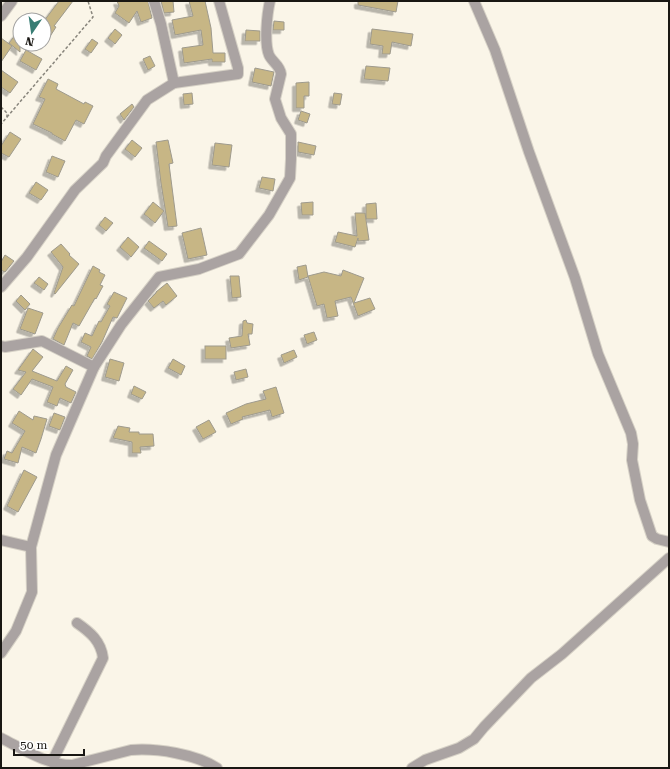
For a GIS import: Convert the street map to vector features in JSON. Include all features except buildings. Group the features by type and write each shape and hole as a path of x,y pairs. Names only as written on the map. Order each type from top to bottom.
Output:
{"street":[{"path":"1,16 12,1"},
{"path":"154,1 161,24 174,83"},
{"path":"1,287 26,257 75,190 103,163 106,156 148,100 174,83 238,74 238,68 219,1"},
{"path":"1,653 16,631 32,592 31,547 56,455 94,367 120,325 159,277 198,269 239,254 269,214 290,178 291,134 281,118 275,99 281,74 280,70 270,56 267,38 267,23 270,1"},
{"path":"474,1 495,50 529,152 576,278 598,354 631,433 633,444 632,460 640,500 652,536 669,542"},
{"path":"1,346 5,347 42,341 94,367"},
{"path":"1,540 31,547"},
{"path":"412,768 429,758 459,748 474,739 531,678 562,654 669,559"},
{"path":"52,762 103,658 102,650 92,633 77,624"},
{"path":"1,738 52,762 63,765 72,765 131,750 141,749 187,755 198,758 217,768"}],"path":[{"path":"1,124 93,17 88,1"},
{"path":"1,107 7,113 8,117"}]}
